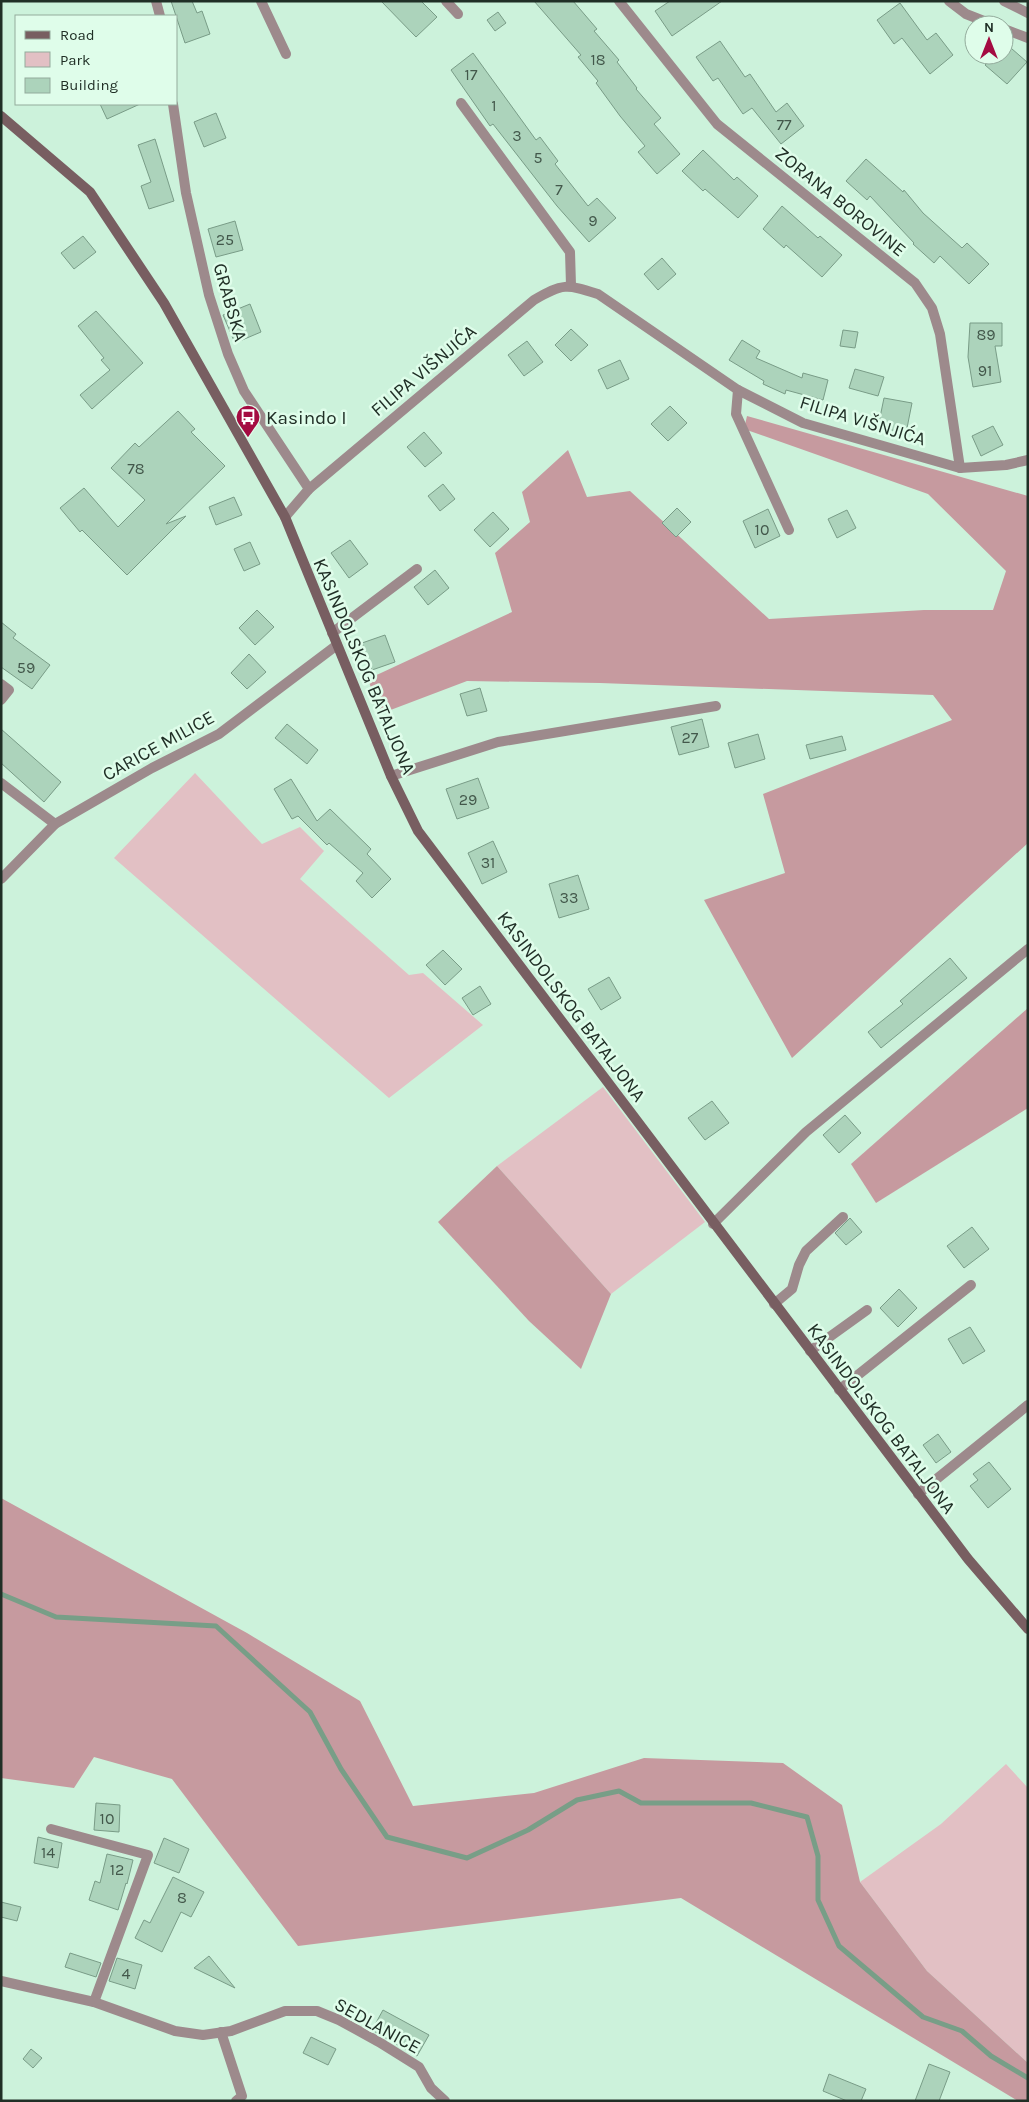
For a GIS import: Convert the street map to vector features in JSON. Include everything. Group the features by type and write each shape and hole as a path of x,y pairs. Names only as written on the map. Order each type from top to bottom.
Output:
{"street":[{"path":"156,1 160,15"},
{"path":"261,1 286,54"},
{"path":"446,1 458,14"},
{"name":"ZORANA BOROVINE","path":"619,1 717,124 915,283 932,308 940,334 960,468"},
{"path":"949,1 969,15"},
{"path":"1004,1 1028,13"},
{"path":"1014,33 1028,38"},
{"path":"461,103 570,252 571,285"},
{"name":"GRABSKA","path":"173,105 192,220 209,295 228,354 244,391 309,489"},
{"name":"KASINDOLSKOG BATALJONA","path":"1,116 90,192 164,303 285,516 391,776 418,831 918,1494 968,1559 1028,1629"},
{"name":"FILIPA VIŠNJIĆA","path":"285,516 309,489 534,300 555,287 571,285 598,294 738,390 803,423 960,468 1006,466 1028,460"},
{"path":"738,390 736,414 789,530"},
{"path":"332,633 417,569"},
{"name":"CARICE MILICE","path":"1,879 55,824 152,768 219,734 337,645"},
{"path":"1,684 9,690 1,700"},
{"path":"391,776 498,742 716,706"},
{"path":"1,783 55,824"},
{"path":"714,1224 806,1132 1028,948"},
{"path":"774,1304 792,1289 799,1265 806,1251 843,1217"},
{"path":"839,1390 971,1285"},
{"path":"810,1351 867,1310"},
{"path":"918,1494 1028,1404"},
{"path":"51,1829 148,1855 94,2002"},
{"name":"SEDLANICE","path":"1,1981 94,2002 175,2031 203,2036 285,2011 317,2011 371,2037 419,2067 431,2088 446,2101"},
{"path":"221,2032 242,2096 236,2101"}],"green space":[{"path":"195,773 262,844 300,827 324,851 300,879 409,975 423,973 483,1025 389,1098 114,858"},
{"path":"603,1087 705,1222 611,1294 497,1166"},
{"path":"1006,1764 1028,1788 1028,2063 927,1971 860,1882 941,1824"}],"shaded area":[{"path":"747,416 1028,496 1028,843 792,1058 704,900 785,873 763,794 952,720 933,695 600,683 467,681 380,714 368,679 512,612 495,553 530,522 522,492 568,450 587,497 630,491 769,619 924,610 993,610 1006,571 928,494 744,429"},
{"path":"1028,1008 1028,1108 876,1203 851,1164"},
{"path":"497,1166 611,1294 581,1369 529,1321 438,1222"},
{"path":"1,1498 247,1633 360,1701 413,1806 534,1793 644,1758 783,1763 842,1805 860,1882 927,1971 1028,2063 1028,2101 1018,2101 681,1898 298,1946 172,1779 94,1757 74,1788 1,1778"}],"building":[{"path":"171,1 192,1 197,13 202,11 210,34 185,43 178,22 178,15 176,15"},
{"path":"381,1 421,1 437,17 416,37"},
{"path":"534,1 573,1 597,29 594,31 619,60 617,62 636,89 661,118 654,124 680,154 657,174 638,152 645,146 596,83 598,81 578,57 581,55"},
{"path":"670,1 722,1 672,36 655,11"},
{"path":"900,3 927,40 936,33 953,55 930,74 902,38 894,44 877,20"},
{"path":"498,12 506,23 495,31 487,20"},
{"path":"720,41 745,77 750,74 776,112 787,103 804,126 781,144 752,108 743,114 718,78 713,81 696,57"},
{"path":"1014,51 1027,62 1007,84 985,65 1014,65"},
{"path":"473,53 536,140 540,137 558,161 555,164 588,206 597,198 616,218 589,242 557,206 493,124 490,126 451,70"},
{"path":"100,105 138,105 107,119"},
{"path":"216,113 226,138 204,147 194,122"},
{"path":"155,139 174,201 149,209 141,186 151,182 138,145"},
{"path":"703,150 734,180 737,177 758,196 738,218 705,189 703,191 682,171"},
{"path":"866,159 903,192 904,190 923,213 962,248 967,243 989,264 969,284 940,256 934,263 913,244 870,196 867,200 846,181"},
{"path":"782,206 818,238 820,236 842,255 822,277 786,245 784,248 763,229"},
{"path":"235,221 243,250 216,257 208,229"},
{"path":"83,236 96,252 74,269 61,253"},
{"path":"662,258 676,274 658,290 644,274"},
{"path":"250,304 261,332 235,343 223,315"},
{"path":"96,311 143,363 92,409 80,395 110,370 101,360 104,358 78,326"},
{"path":"970,323 1002,323 1002,346 995,346 1001,382 973,387 968,357"},
{"path":"571,329 588,345 571,361 555,345"},
{"path":"843,330 858,332 855,348 840,346"},
{"path":"742,340 760,351 756,358 802,378 803,373 828,380 823,400 786,390 785,394 763,384 764,381 729,360"},
{"path":"527,341 543,362 524,376 508,355"},
{"path":"620,360 629,379 607,389 598,370"},
{"path":"855,369 884,377 878,396 849,388"},
{"path":"884,398 912,403 906,433 878,427"},
{"path":"670,406 687,423 668,441 651,424"},
{"path":"178,411 195,429 191,432 225,466 166,524 186,516 127,575 82,530 80,532 60,508 84,488 118,527 145,500 111,468 135,443 139,447"},
{"path":"993,426 1003,445 981,456 972,436"},
{"path":"424,432 442,453 425,467 407,447"},
{"path":"443,484 455,499 440,511 428,496"},
{"path":"234,497 242,515 216,525 209,507"},
{"path":"677,508 691,522 676,537 662,523"},
{"path":"768,509 780,536 755,548 743,521"},
{"path":"847,510 856,528 837,538 828,519"},
{"path":"493,512 509,529 490,547 474,530"},
{"path":"350,540 368,564 349,578 331,553"},
{"path":"250,542 260,564 244,571 234,549"},
{"path":"435,570 449,588 428,605 414,587"},
{"path":"257,610 274,627 255,645 239,628"},
{"path":"1,622 16,634 13,638 50,665 32,689 1,667"},
{"path":"385,635 395,662 372,670 362,643"},
{"path":"249,654 266,672 247,689 231,673"},
{"path":"480,688 487,711 467,716 460,694"},
{"path":"702,719 709,747 679,755 671,727"},
{"path":"287,724 318,750 307,764 275,738"},
{"path":"1,729 61,782 44,802 1,763"},
{"path":"758,734 765,759 735,768 728,743"},
{"path":"842,736 846,750 810,759 806,745"},
{"path":"478,778 489,808 457,819 446,789"},
{"path":"291,779 317,821 330,809 371,849 367,854 391,879 372,898 356,881 363,873 329,843 327,845 298,816 292,819 274,789"},
{"path":"493,841 507,872 482,884 468,853"},
{"path":"578,875 589,909 559,918 549,884"},
{"path":"443,950 462,969 445,985 426,965"},
{"path":"950,958 967,978 881,1048 868,1032 903,1004 900,1001"},
{"path":"609,977 621,998 601,1010 588,989"},
{"path":"480,986 491,1004 473,1015 462,998"},
{"path":"712,1101 729,1123 705,1140 688,1118"},
{"path":"845,1115 861,1133 839,1153 823,1135"},
{"path":"850,1218 862,1232 846,1245 835,1233"},
{"path":"972,1227 989,1249 964,1268 947,1246"},
{"path":"899,1289 917,1308 898,1327 880,1308"},
{"path":"970,1327 985,1351 963,1364 948,1339"},
{"path":"938,1434 951,1452 936,1463 923,1445"},
{"path":"989,1462 1011,1489 988,1508 970,1486 978,1480 973,1474"},
{"path":"96,1803 120,1805 119,1832 94,1830"},
{"path":"38,1837 62,1843 58,1868 34,1863"},
{"path":"164,1838 189,1849 179,1873 154,1863"},
{"path":"107,1854 133,1860 118,1910 89,1900 95,1881 100,1883"},
{"path":"173,1877 204,1892 191,1917 181,1912 162,1952 135,1938 144,1920 150,1923"},
{"path":"1,1902 21,1907 17,1921 1,1917"},
{"path":"70,1953 101,1963 96,1977 65,1967"},
{"path":"209,1956 235,1988 194,1968"},
{"path":"117,1958 142,1965 135,1989 109,1981"},
{"path":"383,2010 429,2035 417,2056 372,2030"},
{"path":"311,2037 336,2049 328,2065 303,2053"},
{"path":"31,2049 42,2058 33,2068 23,2059"},
{"path":"929,2064 950,2072 939,2101 915,2101"},
{"path":"829,2074 866,2089 861,2101 847,2101 823,2091"}],"waterway":[{"path":"1,1594 56,1617 216,1626 310,1712 341,1769 387,1837 467,1858 528,1830 577,1800 619,1791 641,1803 751,1803 807,1817 818,1856 818,1900 839,1946 923,2017 962,2031 991,2056 1028,2078"}],"place":[{"name":"Kasindo I","path":"248,438"}]}
